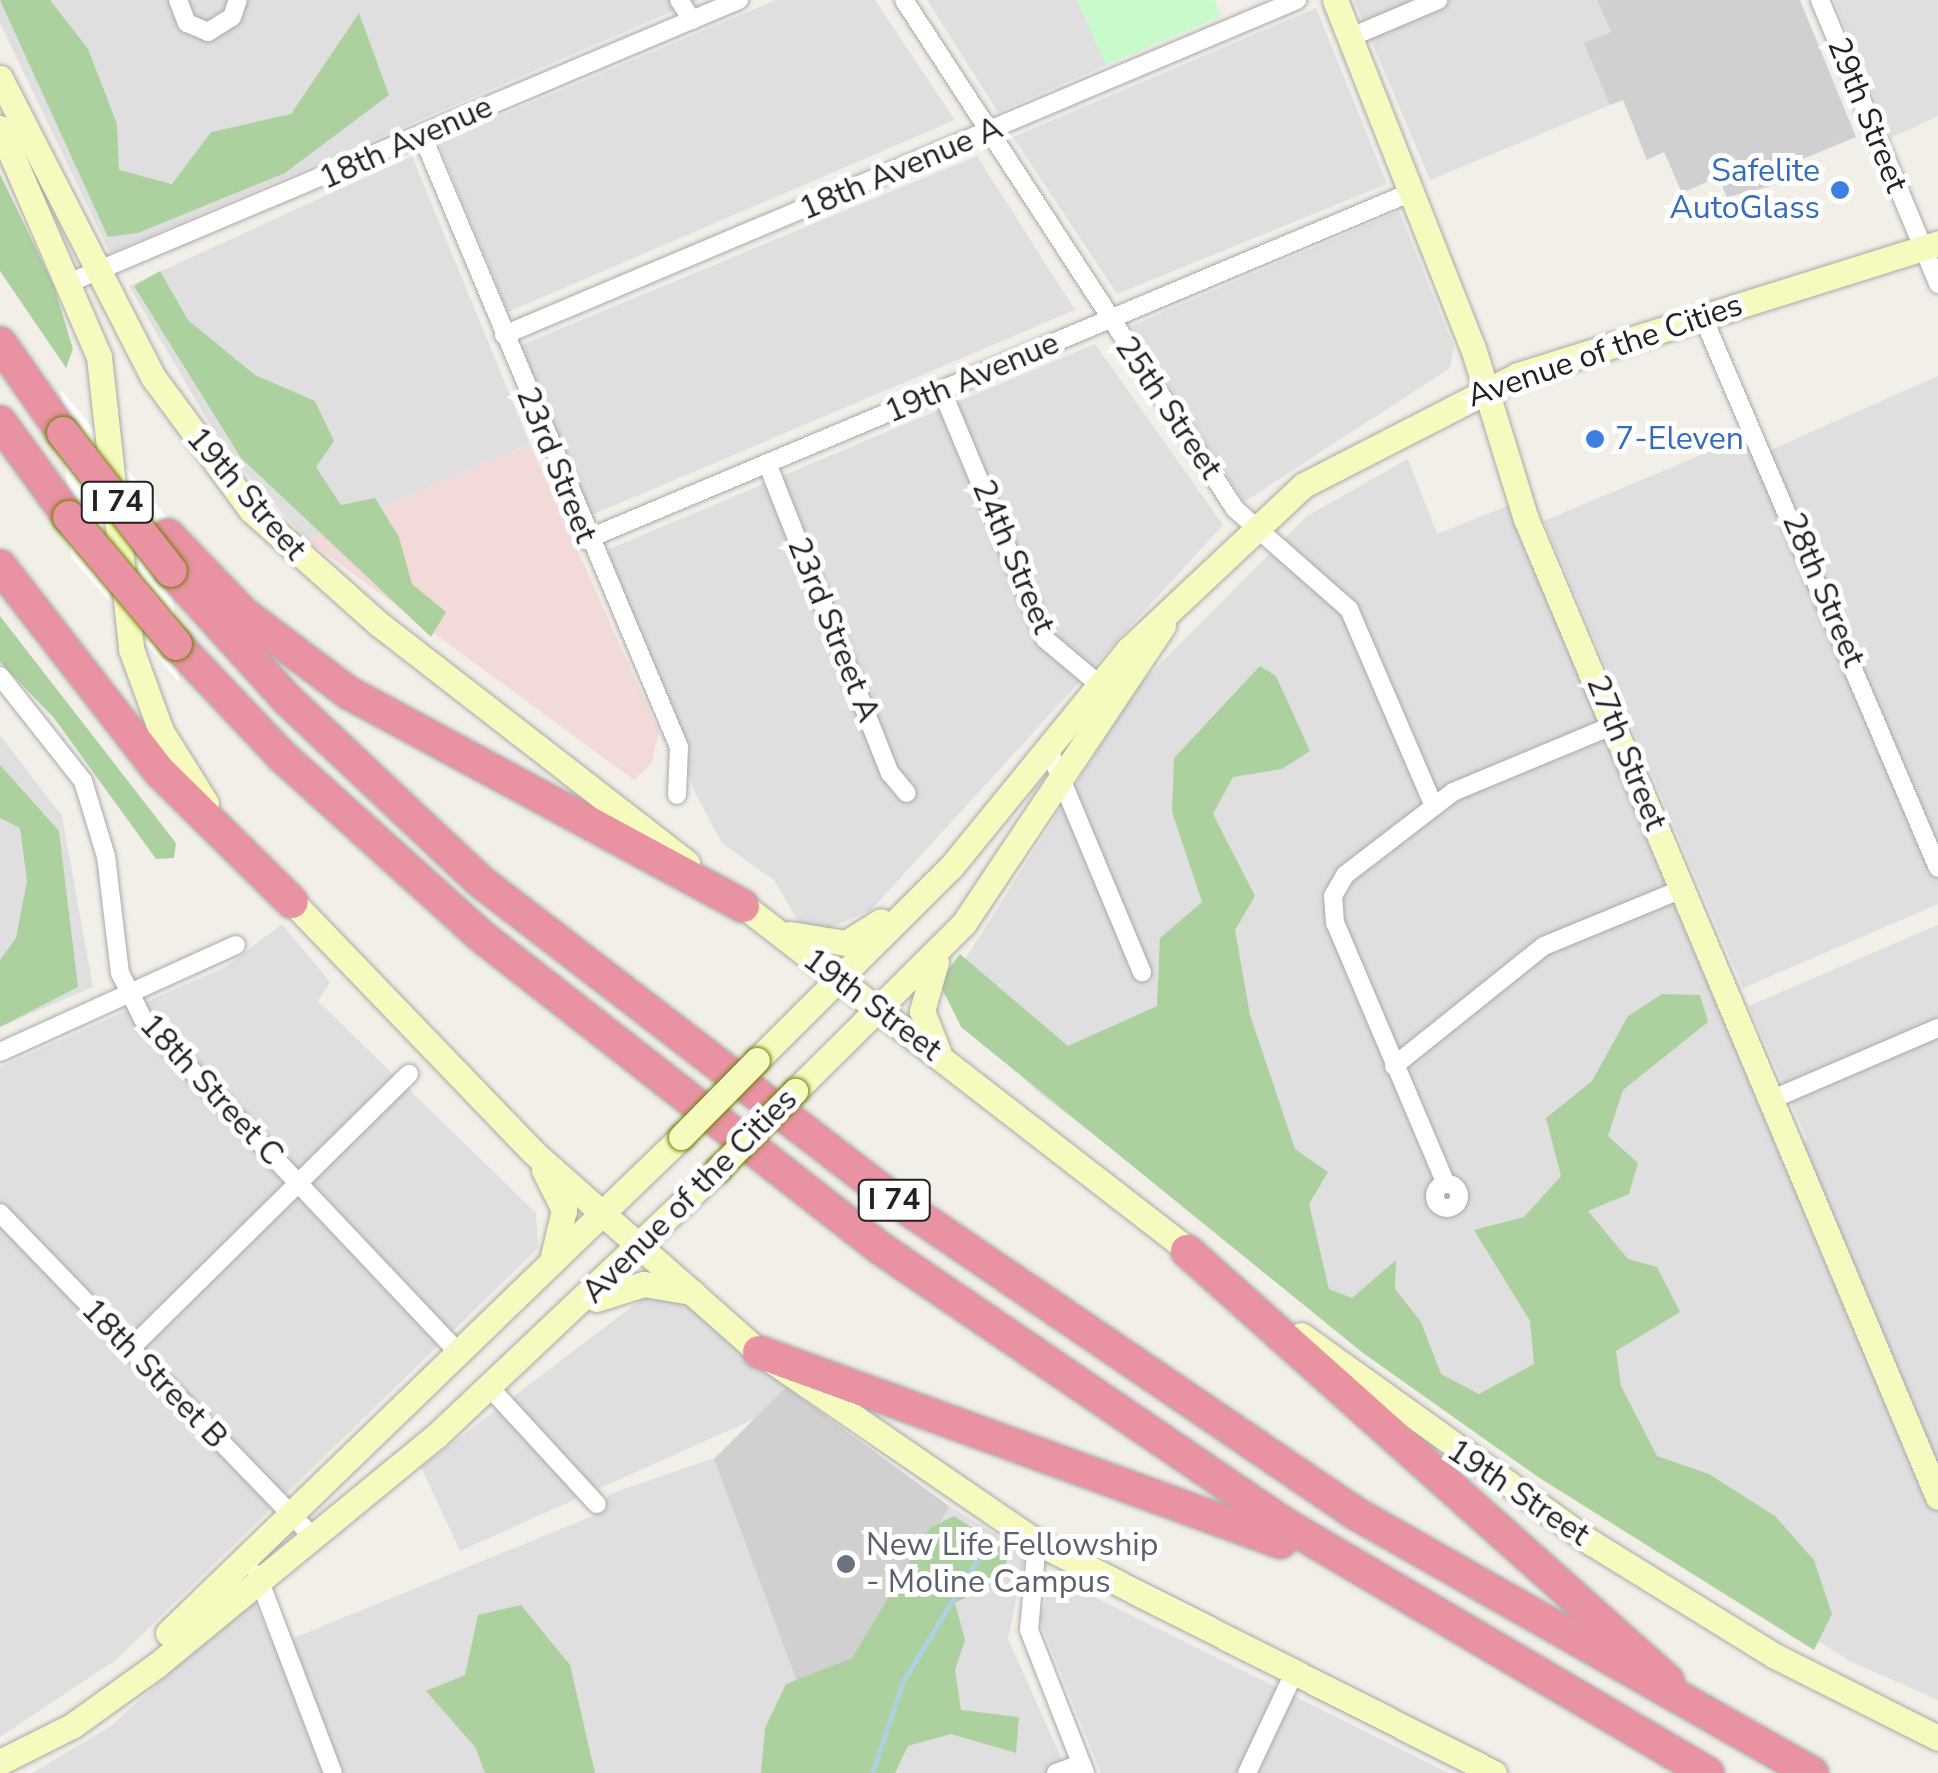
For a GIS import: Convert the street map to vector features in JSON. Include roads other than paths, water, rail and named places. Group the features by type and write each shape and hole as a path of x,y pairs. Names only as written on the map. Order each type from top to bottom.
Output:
{"highway":[{"name":"I 74","path":"0,344 170,571 288,701 480,881 802,1132 1274,1461 1704,1714 1812,1773"},
{"name":"I 74","path":"0,422 69,517 176,644 419,883 774,1169 1148,1436 1446,1624 1708,1773"},
{"path":"64,432 244,614 348,693 754,914"},
{"path":"0,566 160,772 292,902"},
{"path":"1188,1250 1704,1714"},
{"path":"759,1352 852,1394 1214,1512 1446,1624"}],"main road":[{"name":"27th Street","path":"1335,0 1414,190 1485,388 1526,518 1934,1477"},
{"name":"19th Street","path":"0,78 84,278 105,382 126,624 148,702 200,796 292,902 534,1152 605,1210 759,1352 1037,1542 1494,1773"},
{"name":"19th Street","path":"0,128 84,278 200,448 289,548 1188,1250 1546,1513 1776,1656 1938,1738"},
{"name":"Avenue of the Cities","path":"0,1762 72,1726 128,1683 301,1524 459,1353 839,980 1253,529 1333,465 1485,388 1702,314 1930,245"},
{"name":"Avenue of the Cities","path":"301,1524 492,1390 950,939 1060,778 1108,691"},
{"path":"754,914 810,943 866,934 1049,750"},
{"path":"940,1056 923,1000 950,939"},
{"path":"534,1152 564,1210 562,1242 542,1272"},
{"path":"582,1305 632,1285 693,1292"}],"street":[{"path":"178,0 187,23 208,32 232,18 238,0"},
{"path":"679,0 692,20"},
{"name":"18th Avenue","path":"84,278 739,0"},
{"name":"25th Street","path":"904,0 1108,320 1253,529 1350,608 1433,804"},
{"name":"18th Avenue A","path":"504,335 1297,0"},
{"path":"1351,36 1438,0"},
{"name":"29th Street","path":"1820,0 1930,245 1938,284"},
{"name":"23rd Street","path":"422,135 584,540 678,746 677,795"},
{"name":"19th Avenue","path":"584,540 1414,190"},
{"name":"28th Street","path":"1702,314 1938,868"},
{"name":"24th Street","path":"942,391 1046,639 1108,691"},
{"name":"23rd Street A","path":"767,462 890,773 907,793"},
{"name":"18th Street C","path":"0,676 84,781 129,998 459,1353"},
{"path":"1446,1184 1335,924 1333,896 1345,875 1433,804 1614,724"},
{"path":"1049,750 1142,972"},
{"path":"1394,1066 1544,946 1682,888"},
{"path":"0,1052 129,998 236,945"},
{"path":"1773,1099 1938,1028"},
{"path":"130,1349 300,1186 409,1074"},
{"name":"18th Street B","path":"0,1213 301,1524"},
{"path":"492,1390 597,1504"},
{"path":"1037,1542 1028,1630 1083,1768 1056,1773"},
{"path":"253,1566 334,1773"},
{"path":"1248,1773 1294,1673"}],"waterway":[{"path":"872,1773 903,1681 979,1557"}],"place":[{"name":"Safelite AutoGlass","path":"1840,190"},
{"name":"7-Eleven","path":"1595,439"},
{"name":"New Life Fellowship - Moline Campus","path":"846,1564"}]}
